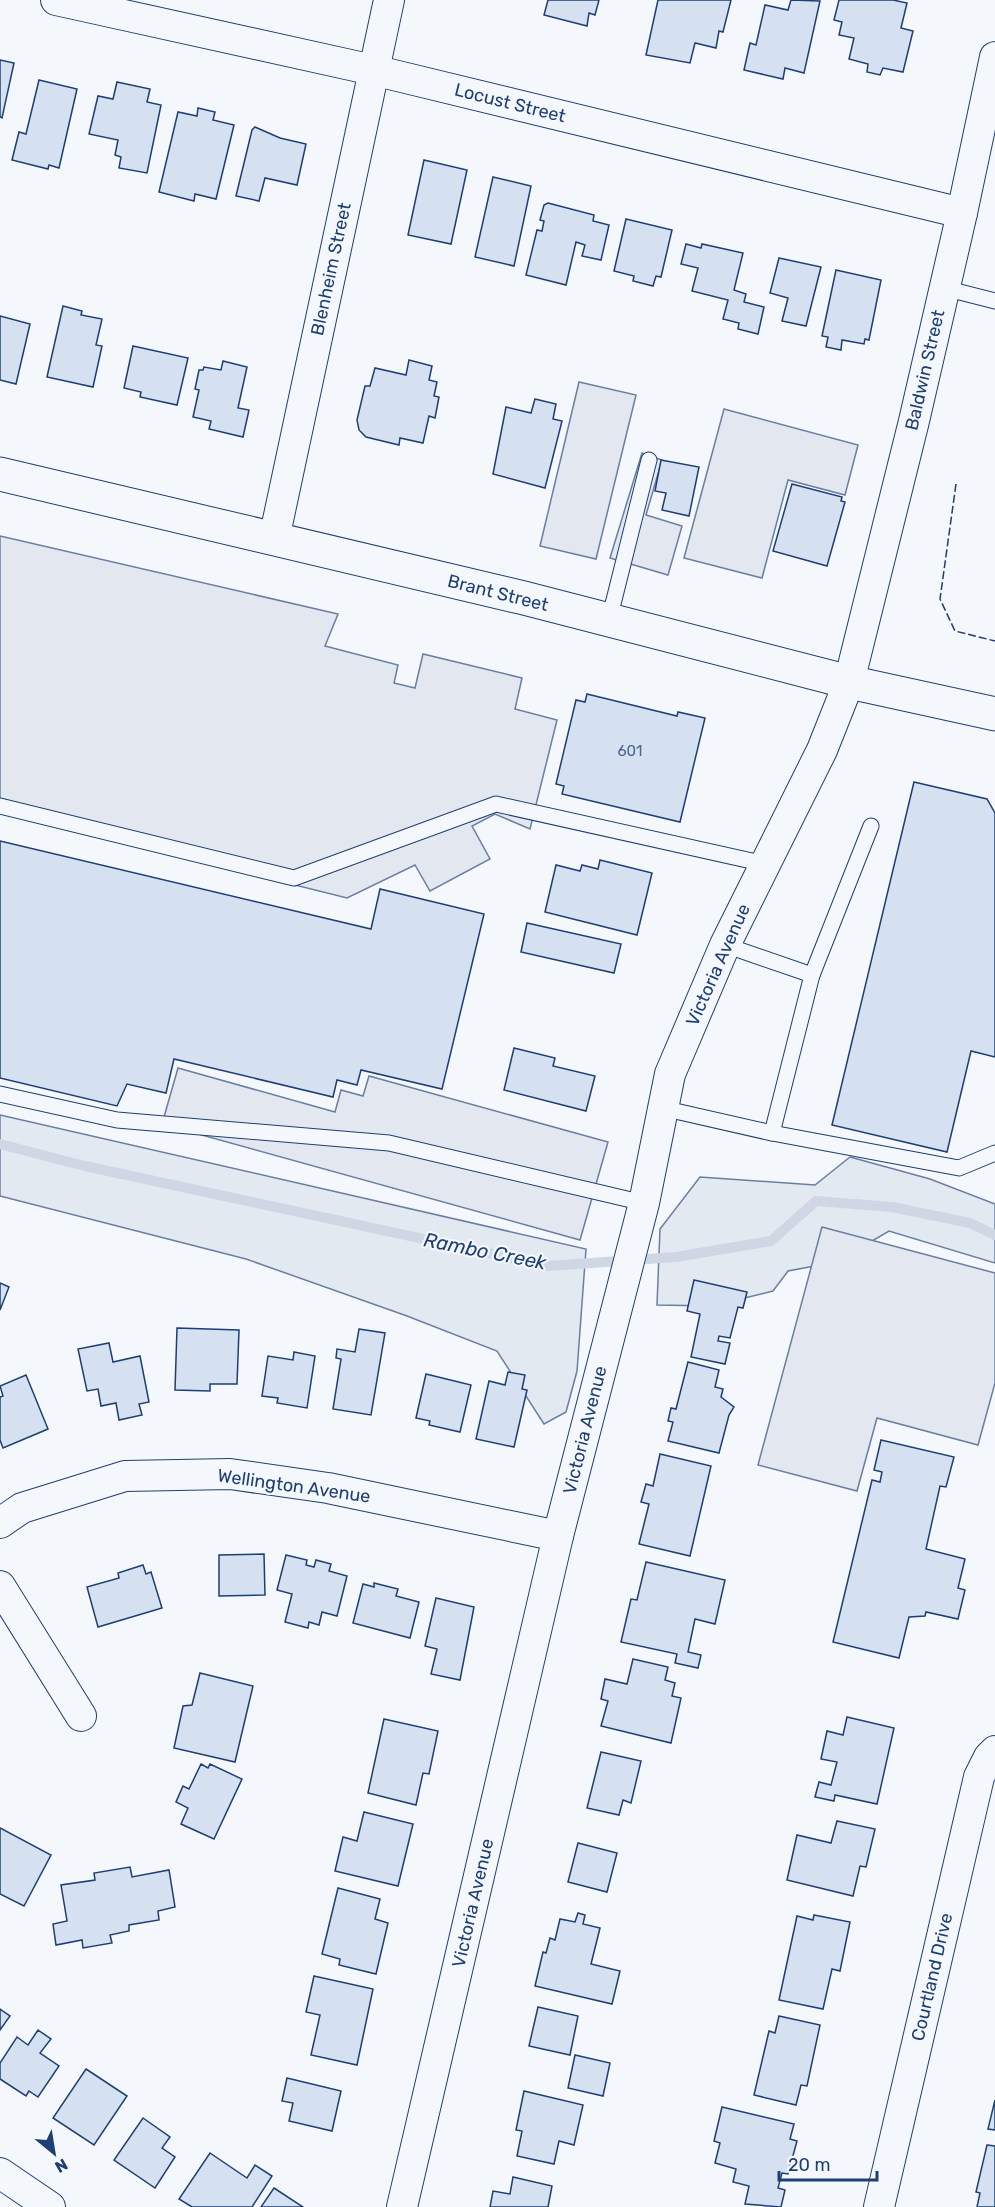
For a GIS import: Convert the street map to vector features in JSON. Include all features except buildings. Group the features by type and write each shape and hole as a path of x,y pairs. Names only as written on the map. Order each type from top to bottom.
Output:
{"main road":[{"name":"Brant Street","path":"0,474 609,620 849,682 995,714"}],"street":[{"name":"Locust Street","path":"56,0 373,70 962,213"},
{"name":"Blenheim Street","path":"274,539 389,0"},
{"name":"Baldwin Street","path":"849,682 914,421 995,57"},
{"name":"Victoria Avenue","path":"402,2207 558,1536 641,1215 670,1074 725,945 822,750 849,682"},
{"name":"Wellington Avenue","path":"0,1522 22,1508 125,1476 230,1474 328,1488 558,1536"},
{"path":"0,1586 81,1716"},
{"name":"Courtland Drive","path":"879,2207 979,1777 989,1757 995,1751"},
{"path":"0,2173 50,2207"}],"lane":[{"path":"944,288 995,301"},
{"path":"609,620 650,460"},
{"path":"0,806 294,878 496,804 765,864"},
{"path":"772,1132 812,975 871,826"},
{"path":"725,945 812,975"},
{"path":"0,1094 117,1119 389,1143 641,1215"},
{"path":"662,1108 959,1168 995,1153"}],"shaded area":[{"path":"579,382 636,395 596,559 540,546"},
{"path":"724,409 858,445 845,495 788,480 762,578 684,558"},
{"path":"642,453 662,460 646,515 682,526 668,575 610,558"},
{"path":"0,536 338,614 325,646 398,665 394,683 415,688 423,654 522,678 515,709 557,720 530,829 495,814 472,826 490,859 430,891 415,865 347,898 0,811"},
{"path":"178,1068 335,1112 341,1090 363,1096 369,1076 608,1142 580,1240 162,1124"},
{"path":"0,1115 586,1249 577,1371 566,1412 544,1424 497,1351 407,1316 246,1259 0,1196"},
{"path":"850,1157 930,1179 995,1204 995,1263 889,1231 836,1262 788,1271 773,1291 712,1306 657,1305 660,1229 700,1177 815,1185"},
{"path":"822,1227 995,1273 995,1383 978,1445 877,1418 857,1491 758,1465"}],"waterway":[{"name":"Rambo Creek","path":"0,1144 85,1166 549,1266 676,1257 771,1241 816,1201 892,1207 970,1223 995,1235"}],"fence":[{"path":"956,484 940,599 955,631 995,641"}]}
